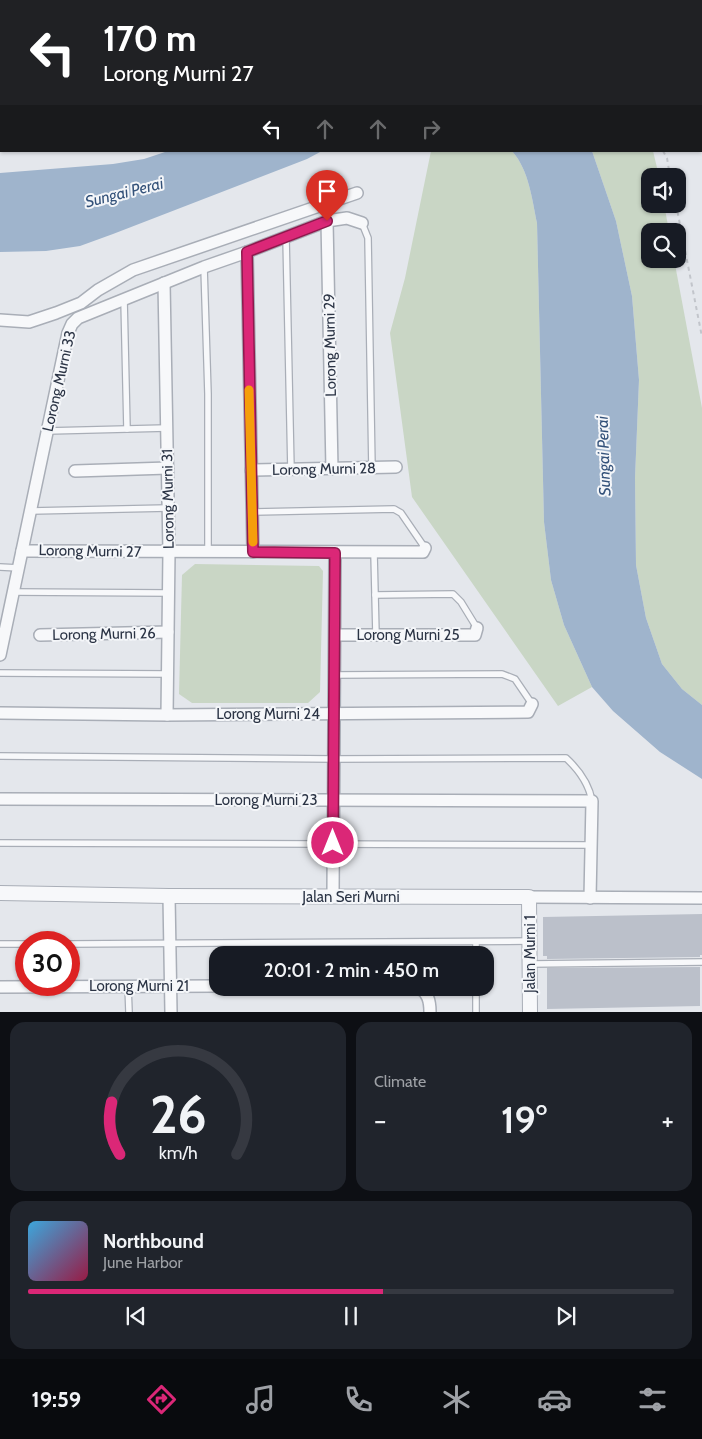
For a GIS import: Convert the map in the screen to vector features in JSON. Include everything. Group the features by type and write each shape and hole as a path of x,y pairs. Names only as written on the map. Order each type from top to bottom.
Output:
{"street":[{"path":"0,320 29,322 56,313 82,303 98,290 133,270 357,193"},
{"name":"Lorong Murni 33","path":"0,654 68,333 72,324 78,318 124,299 327,221 347,218 362,222"},
{"name":"Lorong Murni 29","path":"327,221 332,469"},
{"path":"247,252 253,552"},
{"name":"Lorong Murni 31","path":"164,283 169,552 167,715"},
{"path":"75,471 168,468"},
{"name":"Lorong Murni 28","path":"251,470 396,468"},
{"name":"Lorong Murni 27","path":"22,551 335,553 422,552 425,548"},
{"path":"333,896 335,553"},
{"name":"Lorong Murni 25","path":"335,635 475,635 477,628"},
{"name":"Lorong Murni 26","path":"40,635 168,632"},
{"name":"Lorong Murni 24","path":"0,713 167,715 528,712 532,704"},
{"name":"Lorong Murni 23","path":"0,799 592,801"},
{"path":"590,898 592,801"},
{"name":"Jalan Seri Murni","path":"0,894 702,898"},
{"path":"170,896 171,1012"},
{"name":"Jalan Murni 1","path":"530,898 530,1012"},
{"name":"Lorong Murni 21","path":"0,987 209,986"},
{"path":"426,996 430,1003 430,1012"}],"lane":[{"path":"362,222 368,238 372,468"},
{"path":"286,237 291,470"},
{"path":"204,267 208,394 208,552"},
{"path":"124,299 127,430"},
{"path":"47,432 167,428"},
{"path":"31,511 168,508"},
{"path":"252,512 394,509 401,513 425,548"},
{"path":"374,552 376,635"},
{"path":"0,567 19,568"},
{"path":"14,592 168,593"},
{"path":"375,595 453,594 461,602 477,628"},
{"path":"0,674 168,674"},
{"path":"334,675 502,674 515,678 532,704"},
{"path":"0,756 334,759 566,758 576,768 590,792 592,801"},
{"path":"0,843 591,845"},
{"path":"80,944 530,941"},
{"path":"0,944 15,944"},
{"path":"530,964 702,962"},
{"path":"128,986 129,1012"},
{"path":"476,996 476,1012"}],"path":[{"path":"664,152 669,168"},
{"path":"678,213 702,337"}],"green space":[{"path":"431,152 513,152 526,176 537,223 544,522 551,580 564,625 592,687 558,706 412,497 390,333 405,278"},
{"path":"592,152 653,152 657,168 641,168 641,213 666,213 668,223 641,223 641,268 676,268 702,408 702,705 682,689 662,664 646,618 636,565 635,478 639,380 632,296 616,221"},
{"path":"195,564 319,566 323,571 320,692 308,703 192,703 179,694 182,575"}],"water":[{"name":"Sungai Perai","path":"165,152 320,152 307,159 80,246 46,251 0,252 0,173 113,164 144,159"},
{"name":"Sungai Perai","path":"513,152 592,152 616,221 632,296 639,380 635,478 636,565 646,618 662,664 682,689 702,705 702,779 660,752 613,711 592,687 564,625 551,580 544,522 537,223 526,176"}],"building":[{"path":"702,914 702,955 700,957 547,959 547,956 543,956 543,917"},
{"path":"700,967 700,1006 547,1009 547,968"}],"slow traffic":[{"path":"249,390 253,542"}],"route":[{"path":"327,221 247,252 253,552 335,553 333,843"}]}
